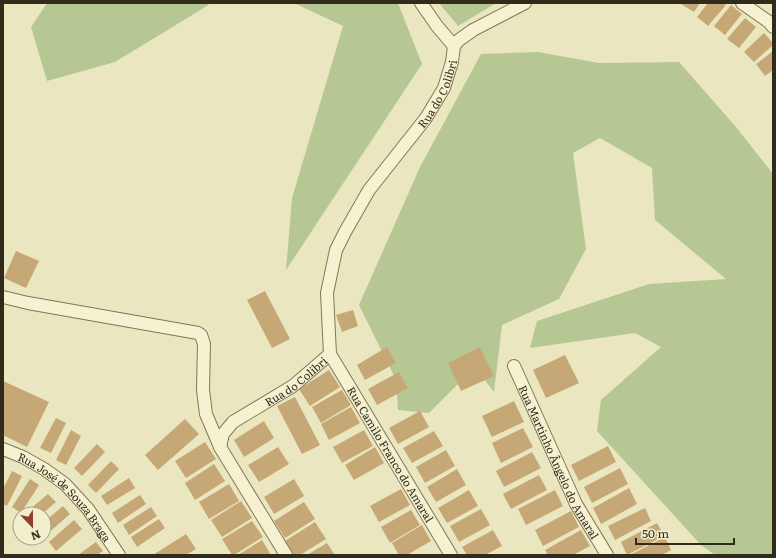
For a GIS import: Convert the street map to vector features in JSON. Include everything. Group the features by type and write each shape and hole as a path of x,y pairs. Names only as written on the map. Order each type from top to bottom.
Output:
{"street":[{"path":"421,3 437,26 454,46"},
{"name":"Rua do Colibri","path":"220,447 223,434 233,422 292,386 330,354 327,293 336,250 369,190 426,118 437,100 444,88 452,62 454,46 459,40 473,30 525,3"},
{"path":"742,3 769,22 773,27"},
{"path":"3,297 28,303 198,333 201,335 204,344 203,390 206,414 220,447 286,555"},
{"name":"Rua Camilo Franco do Amaral","path":"330,354 451,555"},
{"name":"Rua Martinho Ângelo do Amaral","path":"514,366 576,504 607,555"},
{"name":"Rua José de Souza Braga","path":"3,449 23,457 44,469 65,484 88,509 119,555"}],"green space":[{"path":"47,3 210,3 115,62 47,81 31,27"},
{"path":"294,3 398,3 422,64 286,270 292,198 343,26"},
{"path":"439,3 496,3 458,26"},
{"path":"538,52 599,63 679,62 736,127 773,174 773,555 715,555 701,545 597,431 601,400 661,347 635,333 530,348 537,321 649,284 726,279 655,220 652,168 600,138 573,153 586,249 559,299 502,325 494,392 475,367 429,413 398,410 396,380 359,305 420,167 481,54"}],"building":[{"path":"700,3 694,12 681,4"},
{"path":"708,3 723,3 726,5 708,26 697,17"},
{"path":"731,5 742,14 725,35 714,26"},
{"path":"745,18 756,27 739,48 727,39"},
{"path":"764,33 773,45 754,62 744,52"},
{"path":"773,51 773,70 765,76 756,64"},
{"path":"16,251 39,261 26,288 4,278"},
{"path":"265,291 290,339 272,348 247,300"},
{"path":"353,310 358,326 342,332 336,315"},
{"path":"387,347 396,363 365,380 357,365"},
{"path":"480,347 494,376 461,391 448,363"},
{"path":"565,355 579,383 546,398 533,370"},
{"path":"329,370 340,387 310,406 299,389"},
{"path":"399,372 408,388 377,405 368,389"},
{"path":"3,381 49,402 27,447 3,435"},
{"path":"342,390 351,405 321,423 312,407"},
{"path":"295,397 320,445 302,454 277,406"},
{"path":"514,401 524,422 492,437 482,416"},
{"path":"351,407 360,423 329,440 321,424"},
{"path":"420,411 429,427 398,444 389,428"},
{"path":"56,418 66,423 51,453 40,448"},
{"path":"185,419 199,434 158,470 145,455"},
{"path":"264,421 274,438 244,457 234,440"},
{"path":"523,428 533,447 501,463 492,443"},
{"path":"71,430 81,436 66,465 56,460"},
{"path":"364,430 373,446 342,463 333,447"},
{"path":"434,431 443,446 412,463 403,448"},
{"path":"205,442 216,459 186,478 175,461"},
{"path":"97,444 105,452 82,476 74,468"},
{"path":"608,446 616,462 579,481 571,465"},
{"path":"278,447 289,464 259,482 248,465"},
{"path":"375,447 384,463 354,480 345,465"},
{"path":"446,450 455,466 425,483 416,467"},
{"path":"532,452 541,468 504,487 496,471"},
{"path":"111,461 119,469 96,493 88,485"},
{"path":"214,464 225,481 195,500 185,483"},
{"path":"620,468 628,484 592,503 584,487"},
{"path":"457,469 466,485 436,502 427,487"},
{"path":"12,471 22,476 7,506 3,504 3,489"},
{"path":"539,475 547,490 511,509 503,494"},
{"path":"129,478 135,488 107,505 101,496"},
{"path":"30,479 39,485 26,506 13,506"},
{"path":"294,479 304,496 274,514 264,497"},
{"path":"229,484 239,501 209,519 199,502"},
{"path":"629,488 637,504 601,524 593,508"},
{"path":"401,489 410,505 379,522 370,506"},
{"path":"469,490 478,506 447,523 438,508"},
{"path":"555,490 563,506 526,525 518,509"},
{"path":"48,494 56,502 51,506 34,506"},
{"path":"140,495 146,504 118,523 112,513"},
{"path":"241,501 252,518 222,537 211,520"},
{"path":"304,502 315,519 285,538 274,521"},
{"path":"63,506 70,514 52,530 52,515"},
{"path":"151,507 157,516 129,535 123,525"},
{"path":"645,508 651,521 615,540 608,526"},
{"path":"481,509 490,525 459,542 450,526"},
{"path":"411,510 420,525 390,543 381,527"},
{"path":"571,511 579,527 543,546 535,530"},
{"path":"159,519 165,528 137,547 131,537"},
{"path":"74,520 82,529 56,551 52,546 52,539"},
{"path":"252,521 263,537 232,555 222,539"},
{"path":"315,522 326,539 300,555 294,555 285,541"},
{"path":"657,523 664,536 627,555 621,542"},
{"path":"422,525 431,541 407,555 399,555 392,543"},
{"path":"493,530 502,546 485,555 467,555 462,547"},
{"path":"581,530 590,546 573,555 548,555 545,550"},
{"path":"186,534 196,549 186,555 153,555"},
{"path":"665,537 671,550 662,555 630,555"},
{"path":"262,540 271,555 238,555"},
{"path":"96,542 103,551 97,555 78,555"},
{"path":"327,543 335,555 307,555"}]}
